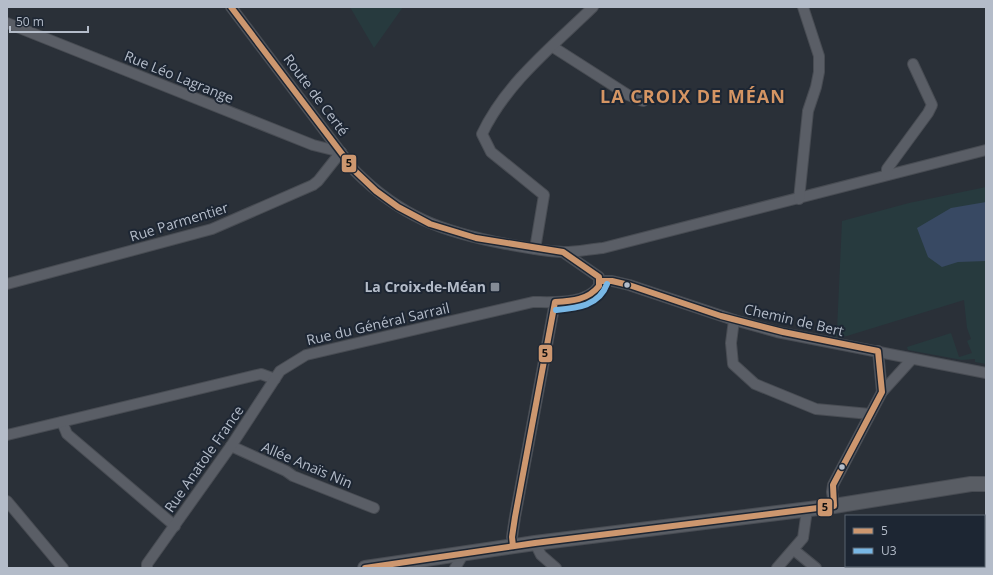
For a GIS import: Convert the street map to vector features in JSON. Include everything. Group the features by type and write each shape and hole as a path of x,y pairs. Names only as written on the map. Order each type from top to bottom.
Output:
{"main road":[{"path":"365,568 535,542 807,510 971,484 986,484"}],"street":[{"name":"Route de Certé","path":"231,7 355,170 376,191 398,207 430,224 461,234 535,249 563,252 604,248 799,196 986,150"},
{"path":"535,249 544,195 491,152 482,134 491,115 513,86 593,7"},
{"path":"799,196 808,111 816,87 819,56 803,7"},
{"name":"Rue Léo Lagrange","path":"7,23 313,146 341,152"},
{"path":"553,47 628,95 643,101"},
{"path":"887,175 887,169 928,113 932,105 913,64"},
{"name":"Rue Parmentier","path":"7,284 206,231 226,224 313,185 318,181 341,152"},
{"path":"563,252 585,269 595,274 600,281"},
{"name":"Rue du Général Sarrail","path":"275,379 280,371 306,355 533,302 555,302 589,296 596,291 600,281"},
{"name":"Chemin de Bert","path":"600,281 612,281 629,285 734,320 777,332 986,373"},
{"path":"513,546 512,537 515,517 555,302"},
{"path":"734,320 731,343 733,364 755,384 816,409 870,414"},
{"path":"878,352 882,392"},
{"path":"834,506 833,484 870,414 882,392 912,359"},
{"path":"7,434 261,374 275,379"},
{"name":"Rue Anatole France","path":"147,568 148,564 231,446 275,379"},
{"path":"62,422 67,434 175,526"},
{"name":"Allée Anaïs Nin","path":"231,446 286,471 293,476 374,508"},
{"path":"7,501 63,568"},
{"path":"777,568 794,550 802,538 807,510"},
{"path":"535,542 541,554 556,568"},
{"path":"794,550 816,568"},
{"path":"455,568 464,553"},
{"path":"155,568 156,554"}],"green space":[{"path":"350,7 403,7 374,48"},
{"path":"986,187 986,364 975,362 975,359 962,360 908,350 907,347 951,333 959,357 972,353 967,341 971,339 967,328 964,300 847,336 834,337 837,330 842,221 909,203"}],"water":[{"path":"986,202 986,261 958,262 942,267 928,257 917,228 951,208"}],"transit line":[{"name":"5","path":"231,7 355,171 376,191 398,207 430,224 476,238 563,252 599,277 599,286 595,291 585,297 555,302 515,517 512,537 513,546"},
{"name":"5","path":"365,568 535,543 834,506 833,485 882,392 878,351 783,332 721,316 629,285 612,281 600,281"},
{"name":"U3","path":"556,310 579,307 593,301 599,297 607,284"}],"place":[{"name":"La Croix-de-Méan","path":"495,287"}],"district":[{"name":"LA CROIX DE MÉAN","path":"693,97"}]}
